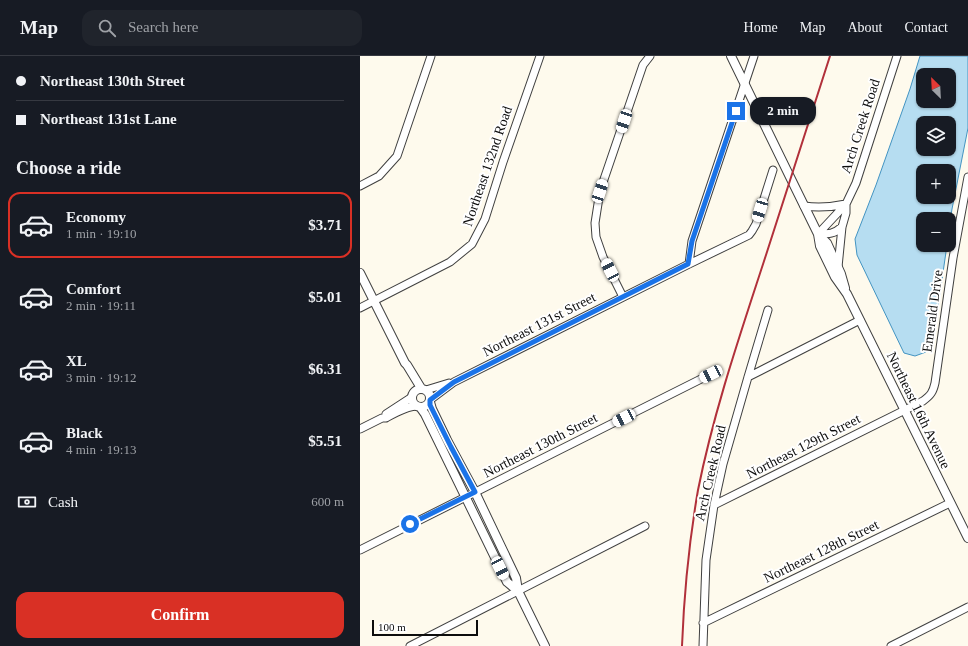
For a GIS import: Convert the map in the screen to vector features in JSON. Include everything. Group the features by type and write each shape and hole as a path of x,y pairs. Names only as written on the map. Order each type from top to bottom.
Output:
{"street":[{"path":"360,186 379,176 397,156 431,56"},
{"name":"Northeast 132nd Road","path":"360,308 450,262 472,244 485,218 540,56"},
{"path":"623,297 603,257 596,237 595,223 600,191 643,65 650,56"},
{"name":"Northeast 16th Avenue","path":"731,56 818,234 820,246 835,277 847,294 968,538"},
{"path":"688,264 692,241 754,56"},
{"name":"Arch Creek Road","path":"818,234 846,204 856,183 897,56"},
{"name":"Northeast 131st Street","path":"430,401 452,383 688,264 749,235 756,224 773,170"},
{"name":"Emerald Drive","path":"904,410 923,401 933,392 953,258 968,177"},
{"path":"804,206 836,206 846,204"},
{"name":"Arch Creek Road","path":"838,267 846,204"},
{"path":"818,234 833,233 842,227"},
{"name":"Northeast 16th Avenue","path":"818,234 827,243 842,274 847,294"},
{"path":"360,273 405,363 424,389 430,394 432,409 475,492 516,578 518,591 545,646"},
{"name":"Arch Creek Road","path":"703,646 706,560 714,505 723,464 768,310"},
{"path":"748,377 860,320"},
{"path":"405,363 410,380 413,402 419,406 507,582 518,591"},
{"name":"Northeast 130th Street","path":"360,550 711,374"},
{"name":"Northeast 131st Street","path":"424,389 452,383"},
{"path":"382,418 418,389 424,389"},
{"path":"360,429 408,407 425,406 430,401"},
{"name":"Northeast 129th Street","path":"714,505 904,410"},
{"name":"Northeast 128th Street","path":"703,624 950,503"},
{"path":"410,646 645,526"},
{"path":"891,646 968,607"}],"water":[{"path":"920,56 968,56 968,128 956,189 956,164 916,164 916,204 953,204 952,212 916,212 916,252 946,252 931,345 926,352 915,356 904,353 857,255 855,239 876,185 916,69 916,108 956,108 956,68 916,68"}],"railway":[{"path":"682,646 684,607 692,529 704,460 738,342 830,56"}],"route":[{"path":"410,524 475,492 447,440 430,405 430,400 452,383 688,264 692,241 736,111"}]}
